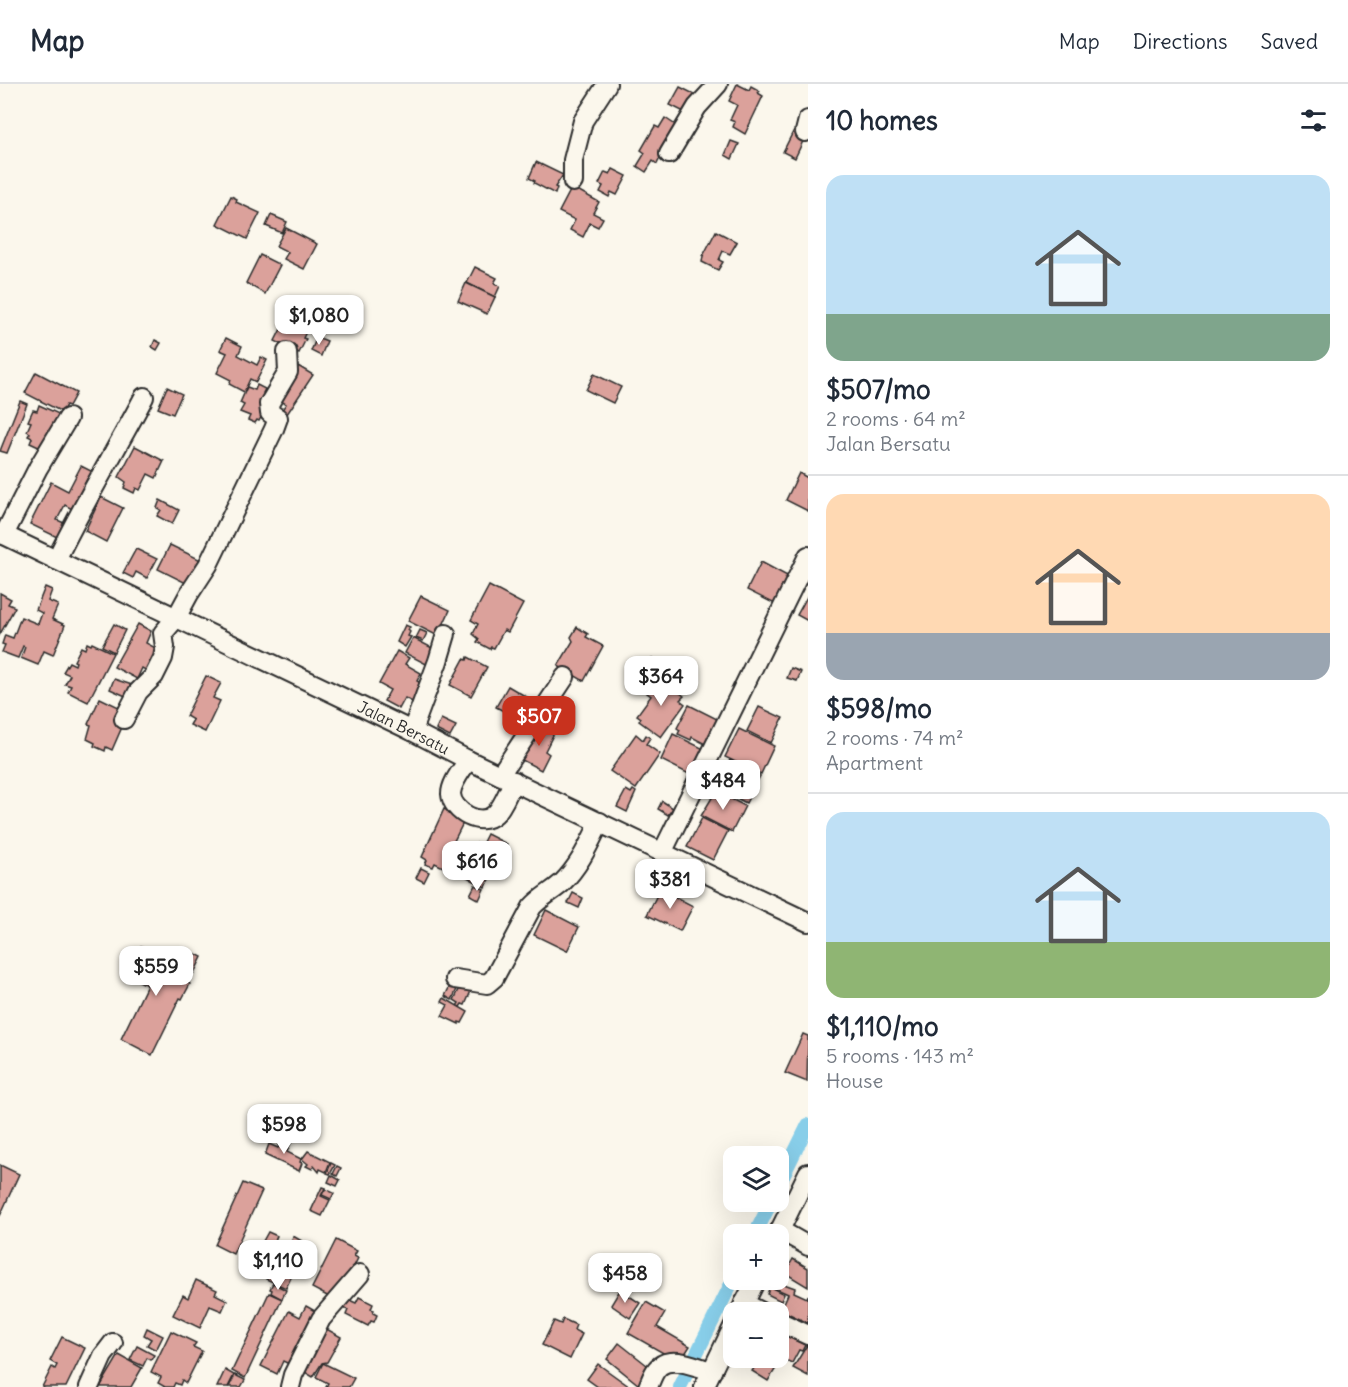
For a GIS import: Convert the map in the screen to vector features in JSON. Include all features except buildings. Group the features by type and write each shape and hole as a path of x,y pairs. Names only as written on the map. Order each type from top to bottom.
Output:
{"street":[{"path":"573,182 573,160 583,121 607,84"},
{"path":"669,154 697,107 718,84"},
{"path":"124,719 138,692 154,676 163,658 165,647 163,633 176,618 208,565 274,429 278,418 270,413 269,404 288,372 287,352"},
{"path":"56,560 92,489 144,397"},
{"path":"2,534 68,418"},
{"name":"Jalan Bersatu","path":"2,534 808,922"},
{"path":"663,851 808,556"},
{"path":"412,731 446,634"},
{"path":"468,760 454,784 452,797 455,807 473,818 486,819 494,816 507,778 565,677"},
{"path":"455,979 487,984 494,978 532,907 575,868 600,822"},
{"path":"782,1224 808,1173"},
{"path":"789,1237 808,1246"},
{"path":"290,1387 293,1375 321,1319 360,1274"},
{"path":"789,1326 808,1335"},
{"path":"89,1387 103,1356 113,1343"},
{"path":"648,1387 658,1367 663,1363 678,1362 706,1376 723,1345"}],"waterway":[{"path":"789,1164 808,1125"},
{"path":"760,1224 766,1212"},
{"path":"680,1387 728,1290"}]}
